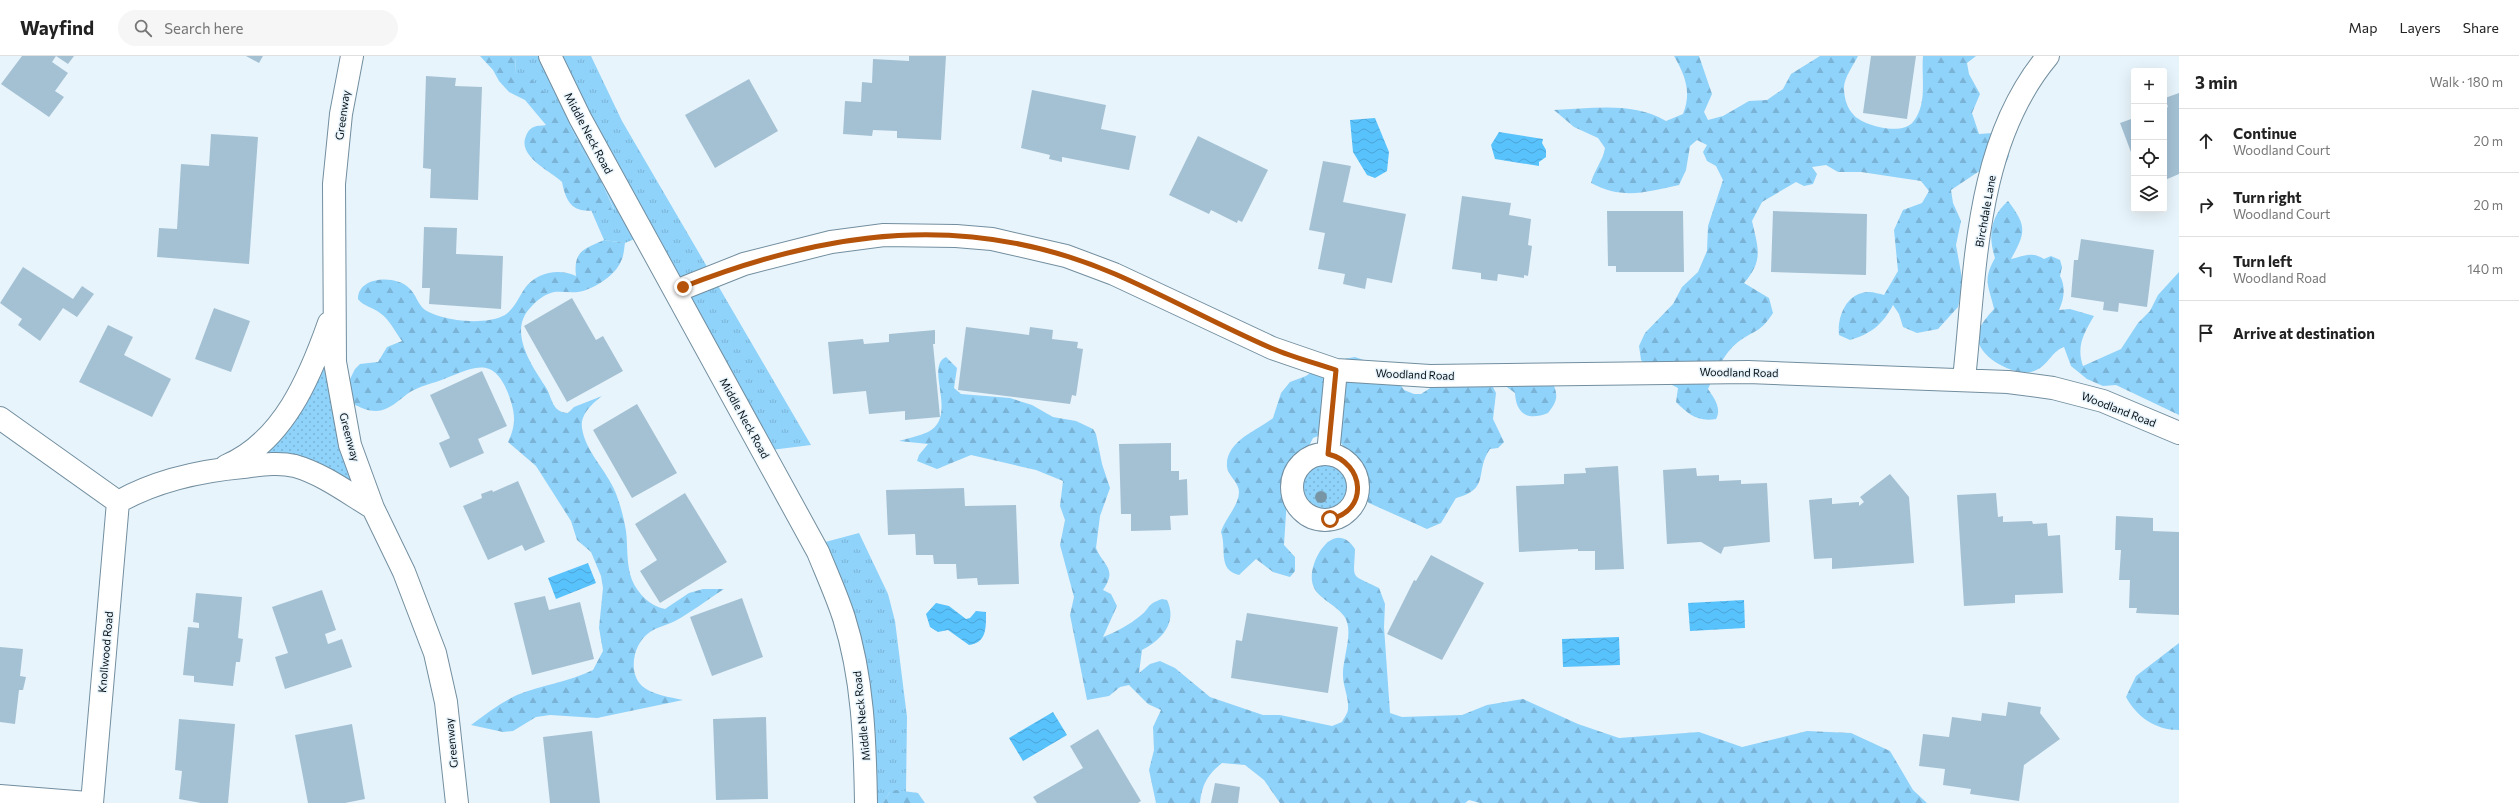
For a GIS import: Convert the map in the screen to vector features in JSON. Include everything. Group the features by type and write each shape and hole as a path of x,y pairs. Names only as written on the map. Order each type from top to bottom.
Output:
{"street":[{"name":"Greenway","path":"352,56 341,114 334,184 335,362 341,404 350,445 373,508 404,572 435,653 446,702 457,803"},
{"name":"Middle Neck Road","path":"550,56 580,118 818,552 844,618 858,676 866,751 866,803"},
{"name":"Birchdale Lane","path":"1964,379 1980,230 1991,174 2013,110 2030,81 2048,56"},
{"name":"Woodland Road","path":"676,291 744,264 838,241 884,235 920,235 992,240 1066,256 1114,274 1272,348 1336,370 1430,376 1748,372 1964,379 2032,384 2079,394 2128,410 2179,433"},
{"path":"220,469 239,459 256,447 294,404 313,370 334,310"},
{"path":"1328,454 1336,370"},
{"path":"0,418 118,502 150,486 176,477 220,469 271,464 293,466 320,476 373,508"},
{"name":"Knollwood Road","path":"92,803 118,502"},
{"path":"0,796 88,803"}],"green space":[{"path":"480,56 516,56 515,73 532,80 558,106 570,125 582,151 596,169 614,210 579,210 569,202 562,182 536,162 526,150 524,143 531,128 546,125 525,100 509,92 499,81 493,70"},
{"path":"516,56 591,56 622,121 811,445 763,451 644,235 625,243 604,240 591,210 614,209 596,169 582,151 570,125 515,73"},
{"path":"1674,56 1699,56 1712,94 1704,112 1708,120 1723,116 1749,101 1767,100 1783,89 1791,74 1820,56 1858,56 1844,83 1845,97 1848,107 1857,118 1864,122 1882,128 1891,129 1908,126 1918,115 1921,107 1923,90 1923,56 1976,56 1967,63 1969,74 1980,94 1972,113 1979,134 1993,133 2007,144 2009,156 2005,165 1978,172 1951,190 1953,203 1961,221 1956,245 1963,284 1958,307 1938,329 1917,333 1903,327 1899,314 1893,305 1881,323 1864,335 1850,340 1839,335 1842,313 1849,301 1861,293 1871,292 1884,295 1898,271 1894,230 1903,210 1922,203 1929,191 1921,181 1861,172 1838,172 1826,165 1812,167 1817,174 1813,184 1804,186 1796,182 1762,202 1752,221 1758,254 1755,267 1744,283 1769,298 1773,313 1761,328 1738,342 1728,352 1720,364 1708,389 1718,407 1718,415 1716,419 1709,420 1693,416 1676,402 1678,388 1660,379 1641,360 1639,346 1645,333 1673,304 1682,287 1698,272 1707,251 1708,226 1723,180 1716,166 1707,161 1703,152 1707,145 1697,140 1690,146 1686,170 1679,185 1635,193 1624,193 1603,188 1591,183 1605,148 1598,138 1574,127 1554,110 1625,108 1653,115 1666,121 1683,114 1687,98 1686,84"},
{"path":"2008,201 2019,217 2022,229 2020,242 2011,259 2035,255 2044,259 2051,256 2060,260 2062,267 2060,276 2064,293 2059,310 2070,309 2094,316 2082,340 2080,352 2083,366 2121,349 2138,323 2150,311 2158,295 2179,272 2179,415 2116,385 2103,386 2087,379 2071,366 2064,347 2055,352 2045,364 2037,370 2031,372 2015,371 2006,368 1989,357 1982,350 1979,343 1979,331 1984,321 1994,309 1988,284 1989,272 1995,258 1991,235 1992,227 1997,214"},
{"path":"604,240 625,243 623,257 618,266 603,281 584,291 554,292 547,294 539,300 524,316 521,326 521,336 524,346 533,367 548,391 553,404 558,410 568,413 574,407 602,396 588,409 583,418 582,428 587,444 613,487 617,497 626,531 630,574 641,595 654,605 665,609 689,593 703,589 724,589 694,610 675,621 650,632 644,637 636,650 634,658 635,673 637,680 642,686 656,694 683,700 597,718 550,715 536,717 513,731 503,732 471,725 499,705 517,695 575,678 593,670 603,651 599,628 603,588 601,576 591,552 577,540 571,521 536,466 508,442 514,423 512,406 502,381 489,369 474,368 423,386 410,392 385,409 376,411 355,405 348,394 348,383 355,369 360,364 378,362 387,347 402,341 384,316 363,304 358,299 360,291 364,286 371,282 379,280 396,281 409,288 423,308 433,314 463,321 482,321 494,319 505,315 514,306 525,288 536,278 556,272 563,272 576,276 576,261 582,252 586,248"},
{"path":"334,310 373,508 320,476 230,465 256,447"},
{"path":"946,357 957,368 954,388 961,394 1010,398 1032,405 1053,417 1076,421 1093,429 1096,434 1102,464 1110,488 1100,516 1096,548 1109,572 1107,583 1103,590 1111,594 1117,606 1103,637 1118,631 1157,601 1162,599 1167,600 1170,608 1169,623 1166,630 1149,646 1142,650 1139,673 1150,664 1160,661 1175,668 1210,697 1263,715 1280,715 1332,726 1342,722 1348,709 1343,676 1348,637 1347,622 1340,611 1317,592 1312,581 1312,572 1319,553 1325,545 1332,540 1339,538 1347,541 1355,549 1355,575 1358,578 1379,588 1385,604 1384,627 1390,713 1402,717 1462,715 1487,705 1523,699 1578,724 1619,738 1699,732 1742,747 1807,731 1851,733 1890,751 1913,790 1927,803 1480,803 1469,800 1465,803 1280,803 1264,780 1245,765 1222,763 1206,781 1202,791 1200,803 1156,803 1149,770 1154,750 1153,727 1161,710 1148,704 1129,685 1120,687 1109,696 1087,700 1070,615 1074,597 1060,545 1065,520 1060,506 1063,481 1036,470 971,455 937,469 917,461 919,455 928,444 899,441 921,435 937,425 941,415 942,404 938,371 940,362"},
{"path":"1355,357 1390,369 1404,390 1414,394 1421,394 1458,370 1543,382 1554,386 1556,401 1548,413 1529,416 1521,411 1516,400 1515,393 1500,382 1492,385 1496,393 1493,419 1504,442 1498,448 1490,449 1485,457 1478,485 1474,490 1456,498 1441,523 1427,529 1369,503 1363,497 1363,477 1355,462 1336,436 1326,433 1313,438 1306,452 1292,467 1288,482 1284,545 1295,557 1295,571 1290,577 1273,572 1256,559 1239,575 1232,572 1225,563 1223,538 1221,532 1237,502 1239,492 1239,488 1229,473 1227,467 1231,450 1236,443 1273,418 1281,393 1290,382 1306,376 1326,362"},
{"path":"1325,454 1338,456 1348,464 1356,474 1358,487 1356,500 1348,510 1338,518 1325,520 1312,518 1302,510 1294,500 1292,487 1294,474 1302,464 1312,456"},
{"path":"859,533 888,594 895,621 907,717 906,792 890,792 883,803 866,803 857,672 814,545"},
{"path":"2179,643 2179,730 2162,728 2148,721 2136,711 2126,697 2136,676"},
{"path":"896,790 918,793 925,803 883,803 890,792"}],"water":[{"path":"1375,118 1389,152 1387,171 1375,178 1367,175 1353,152 1350,120"},
{"path":"1499,132 1543,139 1542,143 1546,150 1546,157 1539,162 1539,166 1495,159 1491,145"},
{"path":"588,563 596,583 556,599 548,578"},
{"path":"1744,600 1745,628 1690,631 1688,603"},
{"path":"936,603 949,606 966,619 970,618 976,611 986,612 986,623 982,638 975,644 969,645 948,630 938,632 930,627 926,614"},
{"path":"1619,637 1620,665 1563,667 1562,639"},
{"path":"1053,712 1067,735 1023,761 1009,738"}],"building":[{"path":"22,56 56,56 52,62 68,73 55,91 64,97 49,117 1,84"},
{"path":"56,56 74,56 68,64"},
{"path":"246,56 263,56 259,63"},
{"path":"909,56 946,56 941,140 897,138 897,131 873,130 872,136 843,134 845,101 861,102 862,82 872,83 873,59 909,61"},
{"path":"1871,56 1916,56 1907,119 1863,113"},
{"path":"426,76 456,78 455,86 482,87 478,200 430,198 431,169 423,168"},
{"path":"749,79 778,131 715,168 685,115"},
{"path":"1032,90 1106,105 1101,129 1136,136 1129,170 1062,157 1062,162 1049,159 1050,155 1021,148"},
{"path":"2179,93 2179,174 2167,179 2168,107 2167,97"},
{"path":"2131,119 2131,152 2120,123"},
{"path":"211,134 258,137 249,264 157,257 159,228 177,229 181,164 209,166"},
{"path":"1198,136 1268,170 1242,222 1238,220 1237,223 1211,210 1209,214 1169,195"},
{"path":"1323,161 1351,166 1343,202 1406,214 1392,283 1367,278 1365,289 1343,284 1345,274 1318,269 1325,233 1309,230"},
{"path":"1462,196 1511,203 1509,215 1531,219 1528,245 1532,246 1528,276 1524,275 1524,278 1498,274 1497,281 1481,279 1481,273 1452,269"},
{"path":"1607,211 1683,211 1684,272 1616,272 1616,266 1608,266"},
{"path":"1773,211 1867,214 1866,275 1771,272"},
{"path":"424,227 457,228 456,254 503,256 501,309 429,304 430,288 422,288"},
{"path":"2081,239 2154,250 2147,307 2119,303 2118,312 2103,310 2104,302 2071,297 2074,260 2078,260"},
{"path":"23,267 73,299 82,286 94,294 77,317 63,308 40,341 18,325 22,319 0,303"},
{"path":"572,298 596,340 603,336 623,371 567,402 524,326"},
{"path":"214,308 250,321 231,372 195,359"},
{"path":"108,325 133,337 124,355 171,379 152,417 79,382"},
{"path":"966,327 1029,335 1030,327 1053,330 1052,339 1078,342 1077,348 1083,349 1076,396 1072,395 1070,404 958,390"},
{"path":"935,330 935,344 933,344 940,417 905,420 905,411 869,414 866,391 833,394 828,342 863,339 864,344 889,342 889,334"},
{"path":"482,371 507,426 478,439 484,453 450,468 439,443 450,438 430,395"},
{"path":"637,404 677,473 632,498 593,430"},
{"path":"1171,443 1171,471 1179,471 1179,480 1187,479 1188,515 1170,516 1171,530 1131,531 1131,514 1121,514 1119,444"},
{"path":"1618,466 1624,569 1595,570 1595,551 1578,551 1578,549 1519,552 1516,486 1564,484 1564,474 1586,473 1585,468"},
{"path":"1696,468 1697,476 1719,475 1719,481 1741,480 1741,484 1767,483 1770,542 1724,547 1721,554 1701,542 1667,544 1663,470"},
{"path":"1890,474 1909,497 1914,563 1832,569 1832,558 1814,559 1809,500 1832,498 1832,504 1859,502 1859,506 1864,502 1860,497"},
{"path":"518,481 545,542 525,551 522,545 488,560 463,506 482,498 481,494 492,490 493,492"},
{"path":"964,488 965,506 1016,505 1019,584 978,585 977,578 957,579 956,564 934,564 933,555 916,555 915,534 888,535 886,490"},
{"path":"685,493 727,562 660,603 640,571 657,560 635,524"},
{"path":"1996,493 1998,517 2003,516 2003,522 2032,521 2033,524 2047,523 2048,536 2060,535 2063,593 2015,595 2015,603 1964,606 1957,495"},
{"path":"2116,516 2153,518 2153,531 2179,532 2179,615 2136,613 2137,608 2129,608 2130,580 2119,580 2121,550 2115,550"},
{"path":"1431,555 1484,583 1442,660 1387,634 1414,580 1416,581"},
{"path":"322,590 336,630 325,634 328,644 342,639 352,667 285,689 275,657 288,653 272,607"},
{"path":"196,593 242,597 238,638 243,639 240,662 236,662 233,686 194,682 194,676 183,675 188,627 199,628 199,623 193,622"},
{"path":"545,596 549,610 580,602 594,659 532,675 514,603"},
{"path":"742,598 763,657 712,676 690,617"},
{"path":"1247,613 1338,627 1328,693 1231,678 1236,640 1242,641"},
{"path":"0,647 23,649 20,676 26,677 23,690 19,690 15,724 0,722"},
{"path":"2008,702 2041,707 2040,713 2060,739 2024,765 2019,801 1970,794 1971,789 1943,785 1945,769 1919,766 1923,734 1949,737 1952,717 1981,721 1982,713 2006,716"},
{"path":"766,717 768,799 716,800 713,719"},
{"path":"179,719 235,724 228,803 201,803 179,799 182,771 175,770"},
{"path":"352,724 365,799 345,803 308,803 295,735"},
{"path":"1098,729 1141,801 1138,803 1037,803 1033,797 1083,768 1070,746"},
{"path":"592,731 600,803 550,803 543,737"},
{"path":"1215,783 1240,787 1238,803 1211,803"}],"route":[{"path":"683,287 744,264 793,251 831,242 884,235 956,236 992,240 1027,246 1066,256 1114,274 1272,348 1336,370 1328,454 1338,456 1349,463 1355,473 1358,484 1354,502 1346,512 1336,518 1330,519"}]}
